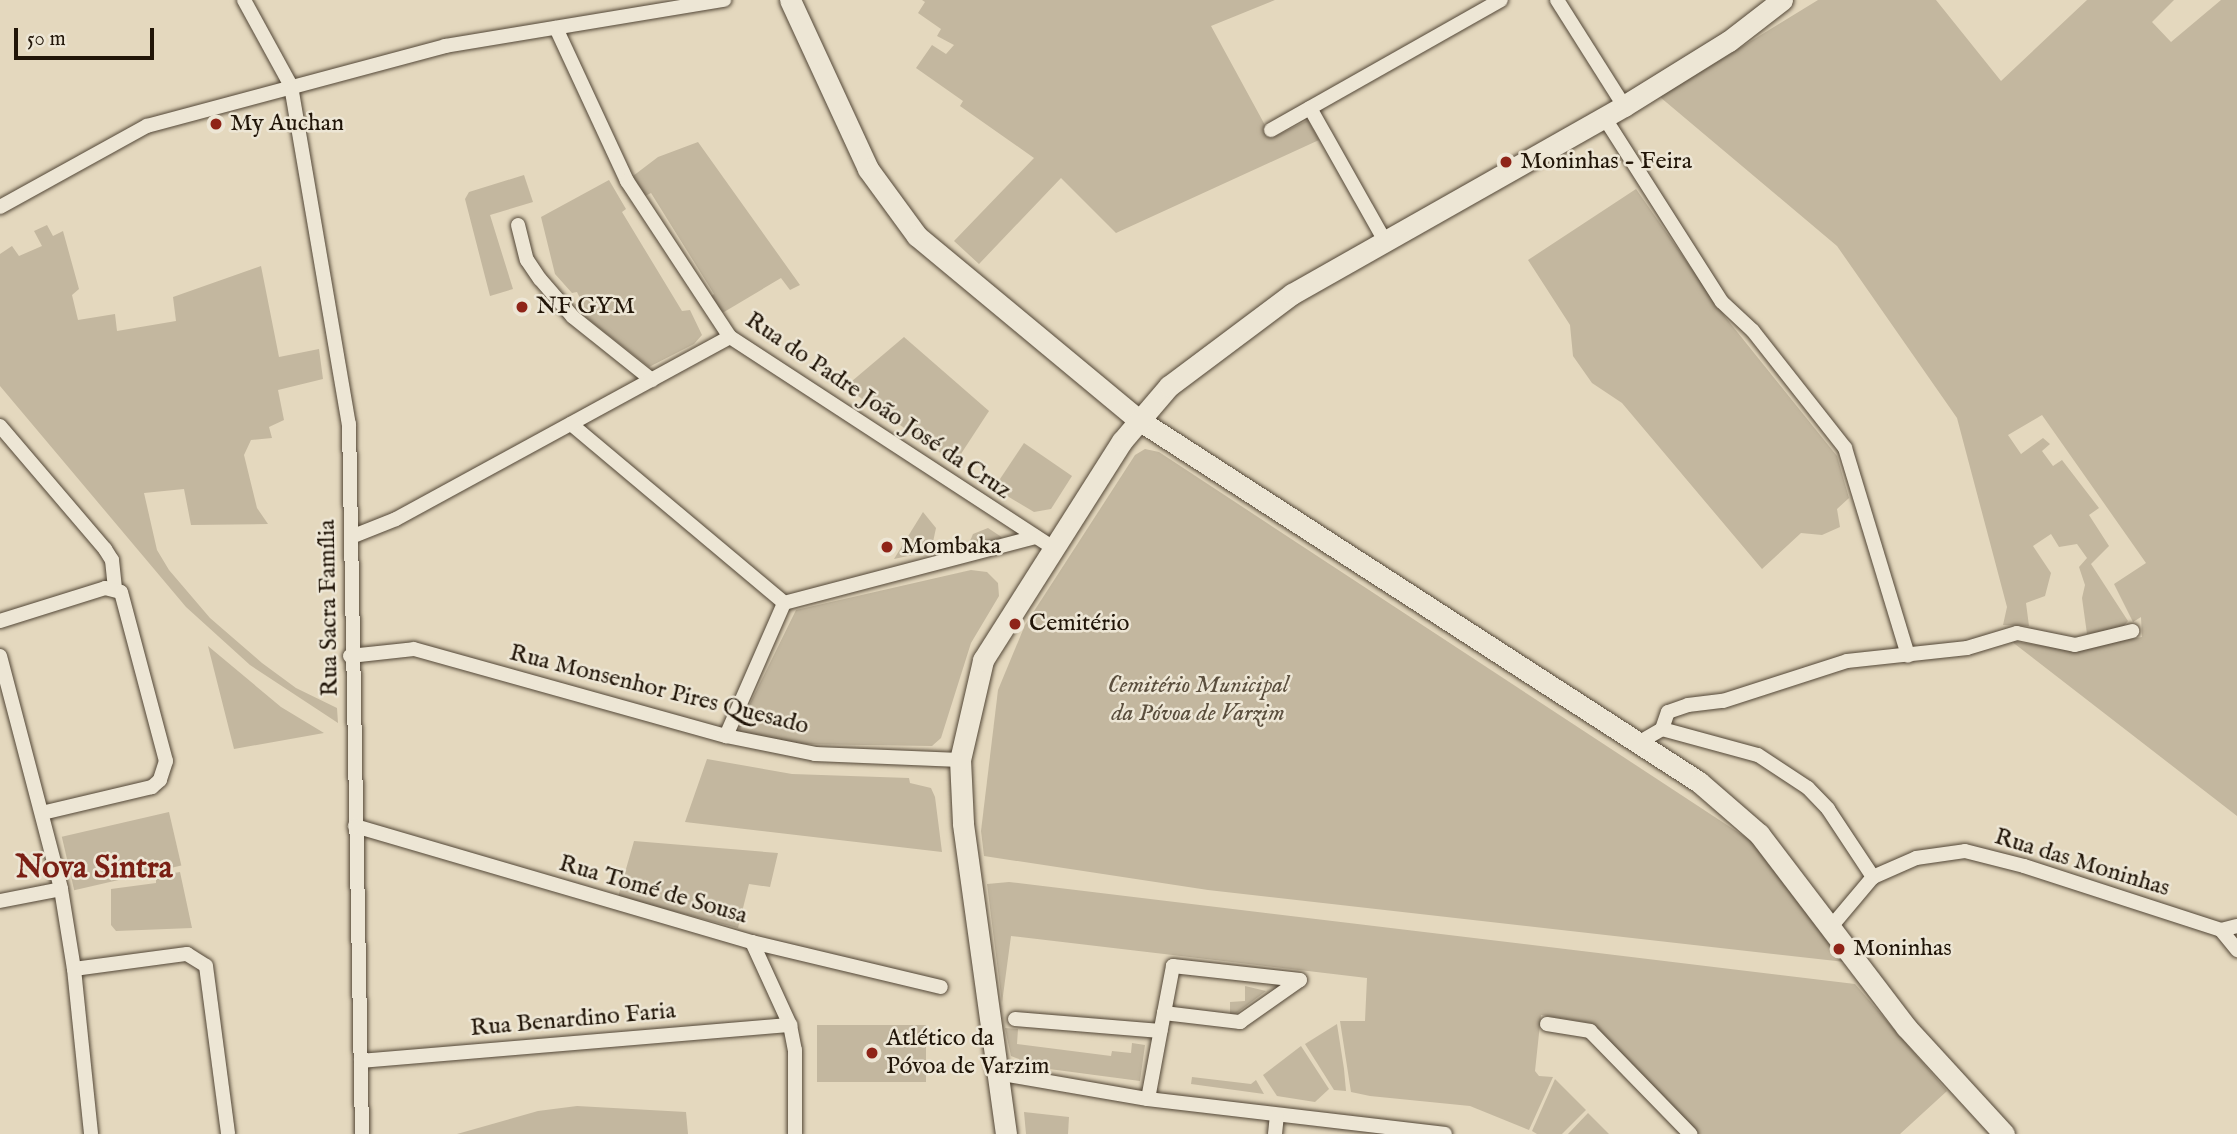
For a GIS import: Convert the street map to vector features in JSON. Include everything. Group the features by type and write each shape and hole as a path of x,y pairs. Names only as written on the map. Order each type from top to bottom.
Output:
{"street":[{"name":"Rua Sacra Família","path":"244,0 291,86 349,424 350,656 355,758 362,1134"},
{"path":"0,207 147,126 445,47 724,0"},
{"path":"790,0 868,169 898,216 975,288 1139,419 1699,782 1759,834 1906,1027 2004,1134"},
{"path":"1271,130 1501,0"},
{"path":"1557,0 1623,106"},
{"path":"1006,1134 972,899 963,823 960,760 983,660 1044,542 1139,419 1169,386 1292,294 1623,106 1729,41 1782,0"},
{"name":"Rua do Padre João José da Cruz","path":"556,28 627,181 730,337 1044,542"},
{"path":"1310,108 1385,241"},
{"path":"1604,117 1722,302 1753,331 1845,448 1908,656"},
{"path":"518,225 527,260 540,279 573,317 652,380"},
{"path":"351,537 396,519 730,337"},
{"path":"571,424 784,603"},
{"path":"0,426 112,560 115,587 124,600 165,770 152,788 42,813"},
{"path":"784,603 1044,542"},
{"path":"0,621 115,587"},
{"path":"726,736 784,603"},
{"path":"1638,743 1661,729 1668,712 1688,705 1723,701 1825,665 1967,648 2017,634 2075,645 2132,631"},
{"name":"Rua Monsenhor Pires Quesado","path":"350,656 414,649 726,736 815,754 960,760"},
{"path":"0,656 61,889 74,969 90,1134"},
{"path":"1661,729 1758,755 1781,769 1828,810 1873,877"},
{"name":"Rua Tomé de Sousa","path":"355,826 752,942 942,987"},
{"name":"Rua das Moninhas","path":"1829,928 1873,877 1916,858 1965,851 2024,866 2221,930"},
{"path":"0,901 61,889"},
{"path":"2237,926 2221,930 2237,950"},
{"path":"752,942 790,1025 795,1050 795,1134"},
{"path":"74,969 187,954 197,957 206,966 228,1134"},
{"path":"1148,1099 1161,1031 1164,1013 1173,966 1300,980 1240,1021 1164,1013"},
{"path":"1015,1019 1161,1031"},
{"path":"1547,1024 1590,1031 1690,1134"},
{"name":"Rua Benardino Faria","path":"361,1061 790,1025"},
{"path":"997,1073 1148,1099 1445,1134"},
{"path":"1276,1134 1277,1116"}],"green space":[{"path":"922,0 1275,0 1211,26 1272,138 1308,120 1319,140 1116,233 1061,178 979,264 954,241 1034,158 960,106 963,101 916,68 932,45 946,54 954,45 937,36 941,29 918,13 925,2"},
{"path":"1818,0 1936,0 2001,81 2087,0 2174,0 2152,22 2171,42 2221,0 2237,0 2237,816 2011,641 2069,650 2142,637 2141,617 2133,622 2114,584 2146,563 2042,415 2008,435 2021,454 2043,438 2050,444 2042,451 2053,466 2062,460 2099,508 2089,515 2109,546 2091,564 2128,621 2122,628 2087,634 2082,598 2085,585 2079,567 2087,558 2077,544 2059,547 2051,534 2033,546 2051,573 2045,596 2026,603 2029,626 2003,625 2007,607 1957,418 1837,246 1660,97"},
{"path":"698,142 800,285 790,290 781,278 719,315 708,298 714,294 651,193 645,196 633,176 658,157"},
{"path":"524,175 533,202 490,215 513,289 490,296 465,199 469,192"},
{"path":"609,180 626,209 622,212 682,311 690,310 702,335 694,344 649,367 578,311 575,304 582,302 577,292 572,293 555,274 541,217"},
{"path":"1636,189 1726,318 1837,456 1849,498 1837,509 1840,527 1822,535 1801,533 1762,569 1622,403 1592,383 1573,356 1570,325 1528,260"},
{"path":"47,225 53,236 63,231 79,289 72,295 78,320 115,314 117,331 176,321 173,297 261,266 279,357 319,349 323,379 278,390 284,420 269,427 272,438 251,440 244,455 257,508 268,524 191,525 184,489 144,493 157,550 169,570 210,618 262,663 296,688 337,708 338,723 250,665 186,607 0,386 0,254 12,246 19,256 42,246 34,231"},
{"path":"904,337 989,411 955,463 845,387"},
{"path":"1024,443 1072,476 1051,509 1034,512 994,488"},
{"name":"Cemitério Municipal da Póvoa de Varzim","path":"1145,449 1159,452 1762,848 1845,962 1208,890 984,856 981,831 998,690 1025,625 1135,455"},
{"path":"923,512 936,528 933,542 922,553 894,559"},
{"path":"988,528 1003,538 967,548 973,534"},
{"path":"971,570 987,572 998,583 999,596 971,643 941,738 932,746 799,744 740,733 739,726 796,610"},
{"path":"208,646 281,707 324,733 234,749"},
{"path":"707,759 792,774 909,778 910,783 931,788 935,797 942,852 685,822"},
{"path":"169,812 181,866 74,890 62,837"},
{"path":"634,841 778,853 770,887 749,884 738,928 618,897"},
{"name":"Nova Sintra","path":"180,872 192,928 116,931 111,925 111,889 156,883 156,876"},
{"path":"1009,882 1855,984 1947,1091 1900,1134 1697,1134 1591,1023 1541,1015 1535,1071 1539,1076 1553,1077 1529,1130 1470,1106 1351,1092 1340,1021 1365,1021 1367,978 1011,936 1002,1003 987,884"},
{"path":"1245,986 1266,991 1230,1018 1230,1002 1245,1001"},
{"path":"1337,1024 1346,1091 1334,1090 1305,1044"},
{"name":"Atlético da Póvoa de Varzim","path":"817,1025 926,1025 926,1082 817,1082"},
{"path":"1005,1028 1018,1029 1017,1044 1111,1056 1112,1051 1131,1053 1132,1043 1145,1045 1140,1081 1019,1065 1019,1059 1011,1056"},
{"path":"1301,1046 1329,1089 1315,1102 1277,1096 1263,1075"},
{"path":"1192,1077 1251,1084 1256,1080 1264,1094 1191,1084"},
{"path":"1555,1079 1586,1110 1562,1134 1537,1134 1532,1131"},
{"path":"577,1106 686,1112 688,1134 457,1134 538,1111"},
{"path":"1024,1112 1069,1117 1068,1134 1026,1134"},
{"path":"1588,1113 1609,1134 1568,1134"}],"place":[{"name":"My Auchan","path":"216,124"},
{"name":"Moninhas - Feira","path":"1506,162"},
{"name":"NF GYM","path":"522,307"},
{"name":"Mombaka","path":"887,547"},
{"name":"Cemitério","path":"1015,624"},
{"name":"Moninhas","path":"1839,949"},
{"name":"Atlético da Póvoa de Varzim","path":"872,1053"}],"district":[{"name":"Nova Sintra","path":"94,869"}]}
